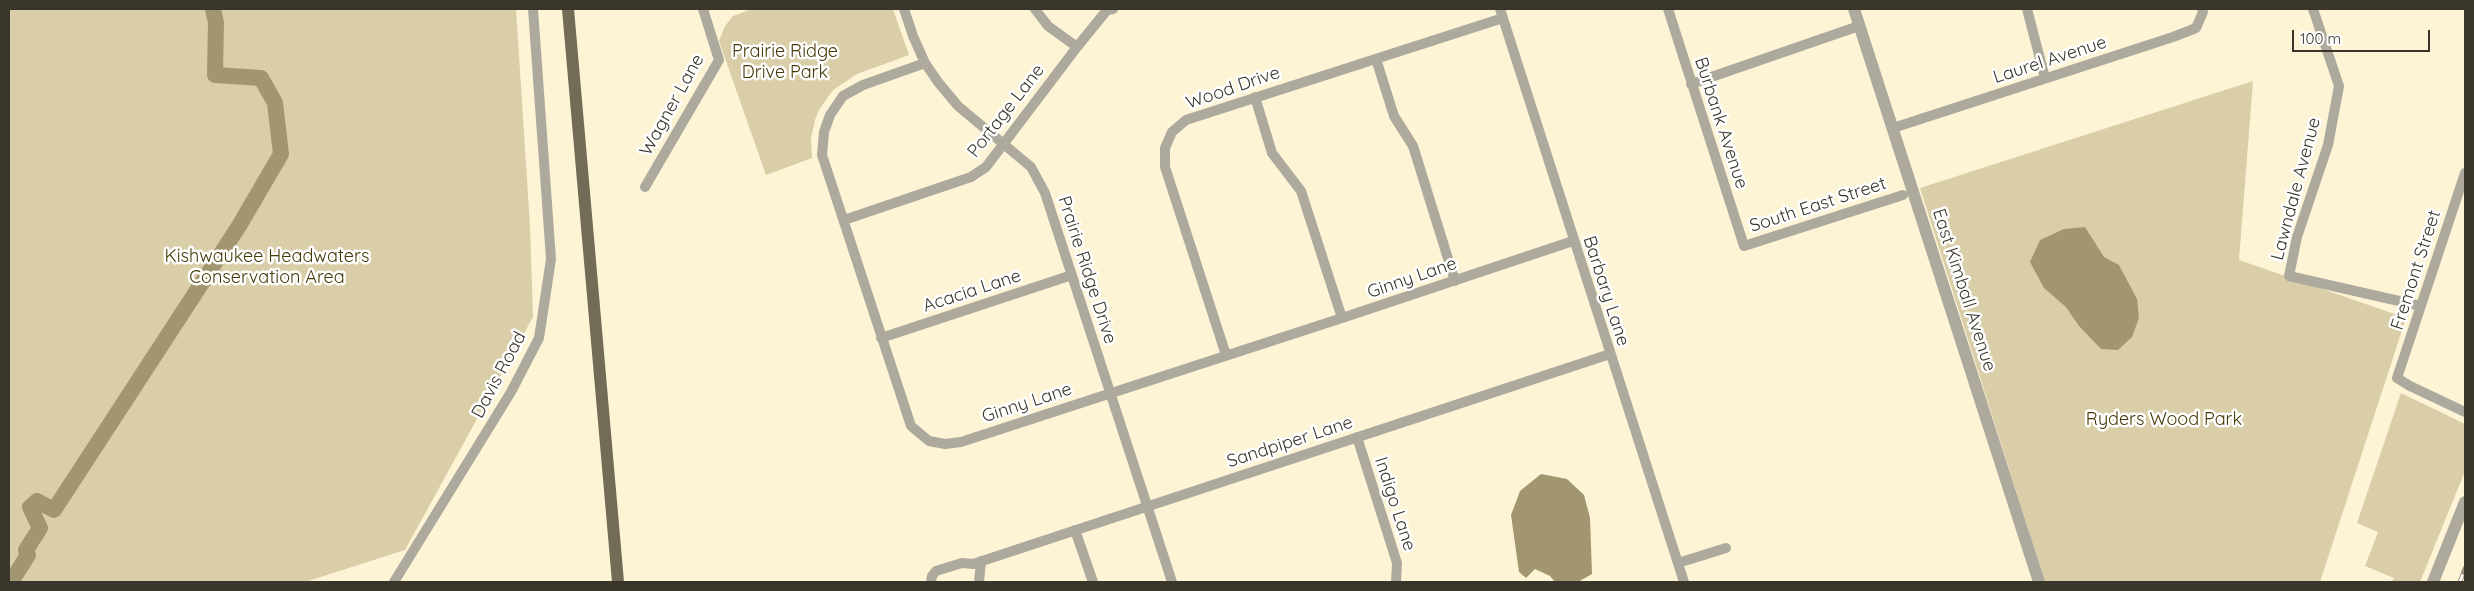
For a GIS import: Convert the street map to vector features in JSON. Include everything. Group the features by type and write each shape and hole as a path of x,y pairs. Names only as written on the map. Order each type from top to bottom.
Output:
{"main road":[{"path":"568,9 618,582"}],"street":[{"name":"Davis Road","path":"394,582 511,392 539,338 551,259 533,9"},
{"name":"Wagner Lane","path":"645,187 719,60 703,9"},
{"name":"Prairie Ridge Drive","path":"904,9 925,63 938,82 958,106 1031,167 1045,193 1172,582"},
{"path":"1035,9 1048,26 1077,47"},
{"name":"Portage Lane","path":"844,220 971,177 986,167 1077,47 1107,10 1113,9"},
{"name":"Burbank Avenue","path":"1668,9 1744,246"},
{"name":"East Kimball Avenue","path":"1854,9 2039,582"},
{"path":"2027,9 2045,78"},
{"name":"Laurel Avenue","path":"1893,128 2196,28 2203,12 2202,9"},
{"name":"Lawndale Avenue","path":"2313,9 2339,86 2328,145 2297,237 2289,276 2421,306"},
{"name":"Wood Drive","path":"1226,355 1165,167 1165,148 1172,132 1186,120 1376,59 1501,13"},
{"name":"Barbary Lane","path":"1501,13 1684,582"},
{"path":"1691,84 1859,26"},
{"path":"1376,59 1394,116 1413,146 1454,281"},
{"name":"Ginny Lane","path":"925,63 863,85 843,96 830,115 824,132 822,155 911,426 928,441 945,444 961,442 1573,241"},
{"path":"1255,97 1272,153 1301,191 1342,318"},
{"name":"Fremont Street","path":"2465,173 2397,378 2465,412"},
{"name":"South East Street","path":"1744,246 1902,195"},
{"name":"Acacia Lane","path":"881,338 1072,275"},
{"name":"Sandpiper Lane","path":"931,582 932,576 936,571 962,563 973,564 1610,354"},
{"name":"Indigo Lane","path":"1357,437 1397,563 1396,582"},
{"path":"2433,582 2465,502"},
{"path":"1075,530 1093,582"},
{"path":"1678,564 1726,548"},
{"path":"979,582 981,561"}],"green space":[{"name":"Kishwaukee Headwaters Conservation Area","path":"9,9 516,9 530,226 533,317 405,550 305,582 9,582"},
{"name":"Prairie Ridge Drive Park","path":"752,9 893,9 909,55 857,74 833,90 819,110 815,120 811,138 812,158 766,175 719,41 725,26 733,16"},
{"name":"Ryders Wood Park","path":"2253,81 2239,260 2406,318 2320,582 2045,582 1920,188"},
{"path":"2401,393 2465,424 2465,471 2420,582 2392,582 2394,578 2365,566 2378,532 2357,523"}],"shaded area":[{"path":"2085,227 2104,257 2119,265 2137,299 2139,318 2132,337 2118,350 2101,349 2079,326 2066,307 2044,288 2030,262 2040,240 2064,229"},
{"path":"1541,474 1567,479 1584,495 1590,518 1592,574 1578,582 1555,582 1550,576 1535,569 1526,578 1519,572 1511,515 1520,491"}],"waterway":[{"path":"11,582 28,555 26,550 40,528 30,507 37,501 54,510 239,226 281,154 275,103 261,78 215,75 216,23 213,9"}],"railway":[{"path":"2460,582 2465,568"}]}
